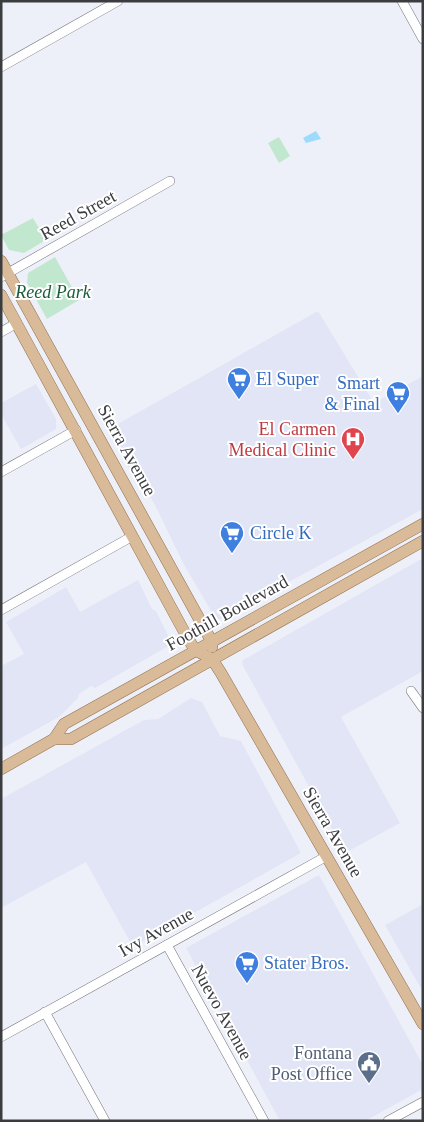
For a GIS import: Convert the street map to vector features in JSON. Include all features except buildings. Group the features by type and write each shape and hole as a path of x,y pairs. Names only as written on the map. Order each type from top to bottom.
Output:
{"main road":[{"name":"Sierra Avenue","path":"1,261 4,275 212,642 212,659 423,1024"},
{"name":"Sierra Avenue","path":"1,294 76,430 131,537 195,650"},
{"name":"Foothill Boulevard","path":"54,739 64,724 423,524"},
{"name":"Foothill Boulevard","path":"1,769 54,739 71,738 423,540"},
{"path":"195,650 212,659"}],"street":[{"path":"1,67 118,1"},
{"path":"402,1 423,39"},
{"name":"Reed Street","path":"4,275 170,181"},
{"path":"1,332 17,323"},
{"path":"1,472 76,430"},
{"path":"1,610 131,537"},
{"path":"411,690 423,708"},
{"name":"Ivy Avenue","path":"1,1037 327,856"},
{"name":"Nuevo Avenue","path":"167,944 264,1121"},
{"path":"45,1012 105,1121"},
{"path":"388,1121 423,1102"}],"shaded area":[{"path":"318,311 374,403 423,376 423,509 219,620 214,616 183,563 155,505 150,497 146,498 107,430"},
{"path":"36,384 56,419 56,429 21,449 1,414 1,403"},
{"path":"423,558 423,671 341,717 400,823 345,853 242,664 243,660"},
{"path":"138,580 152,609 156,611 168,635 167,647 95,688 91,686 79,694 78,698 59,717 1,749 1,666 24,654 6,622 66,587 80,612"},
{"path":"191,698 202,702 220,736 241,741 301,853 133,947 86,862 1,908 1,799 144,720 158,719"},
{"path":"319,875 423,1065 423,1089 365,1121 280,1121 186,948"},
{"path":"423,904 423,992 385,925"}],"green space":[{"path":"279,137 290,156 279,163 268,143"},
{"name":"Reed Park","path":"33,218 46,240 24,253 9,250 1,235"},
{"name":"Reed Park","path":"55,257 79,300 47,319 27,283 28,273"}],"water":[{"path":"316,131 321,139 306,143 303,138"}],"place":[{"name":"El Super","path":"239,400"},
{"name":"Smart & Final","path":"398,414"},
{"name":"El Carmen Medical Clinic","path":"353,460"},
{"name":"Circle K","path":"232,554"},
{"name":"Stater Bros.","path":"247,984"},
{"name":"Fontana Post Office","path":"369,1084"}]}
